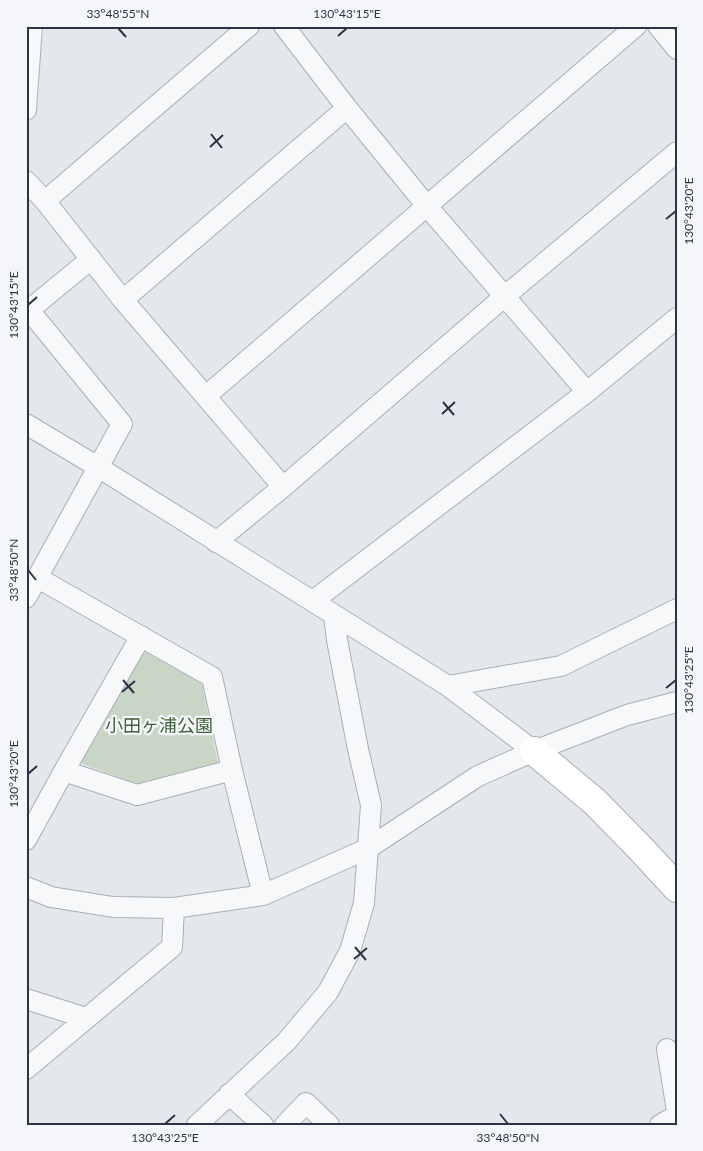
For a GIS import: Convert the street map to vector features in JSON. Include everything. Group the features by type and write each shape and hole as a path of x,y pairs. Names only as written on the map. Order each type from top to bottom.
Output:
{"street":[{"path":"26,110 32,26"},
{"path":"45,201 248,26"},
{"path":"284,26 426,206 587,392"},
{"path":"206,396 636,26"},
{"path":"658,26 677,49"},
{"path":"123,300 347,108"},
{"path":"216,542 283,487 504,296 677,152"},
{"path":"26,181 45,201 123,300 283,487"},
{"path":"26,598 122,424 29,310 90,259"},
{"path":"313,601 587,392 677,318"},
{"path":"26,424 448,686 534,751 595,802 677,888"},
{"path":"38,578 212,677 232,770 263,895"},
{"path":"448,686 561,666 677,609"},
{"path":"197,1125 287,1041 328,992 350,951 364,903 370,805 337,640 334,615"},
{"path":"26,840 141,636"},
{"path":"26,887 51,898 113,907 174,908 263,895 367,849 478,776 534,751 627,715 677,702"},
{"path":"64,771 137,795 232,770"},
{"path":"26,1069 172,946 174,908"},
{"path":"26,998 86,1018"},
{"path":"660,1125 677,1113 667,1049"},
{"path":"229,1094 263,1125"},
{"path":"285,1125 306,1103 329,1125"}],"green space":[{"name":"小田ヶ浦公園","path":"143,650 202,684 218,764 137,784 80,763"}]}
